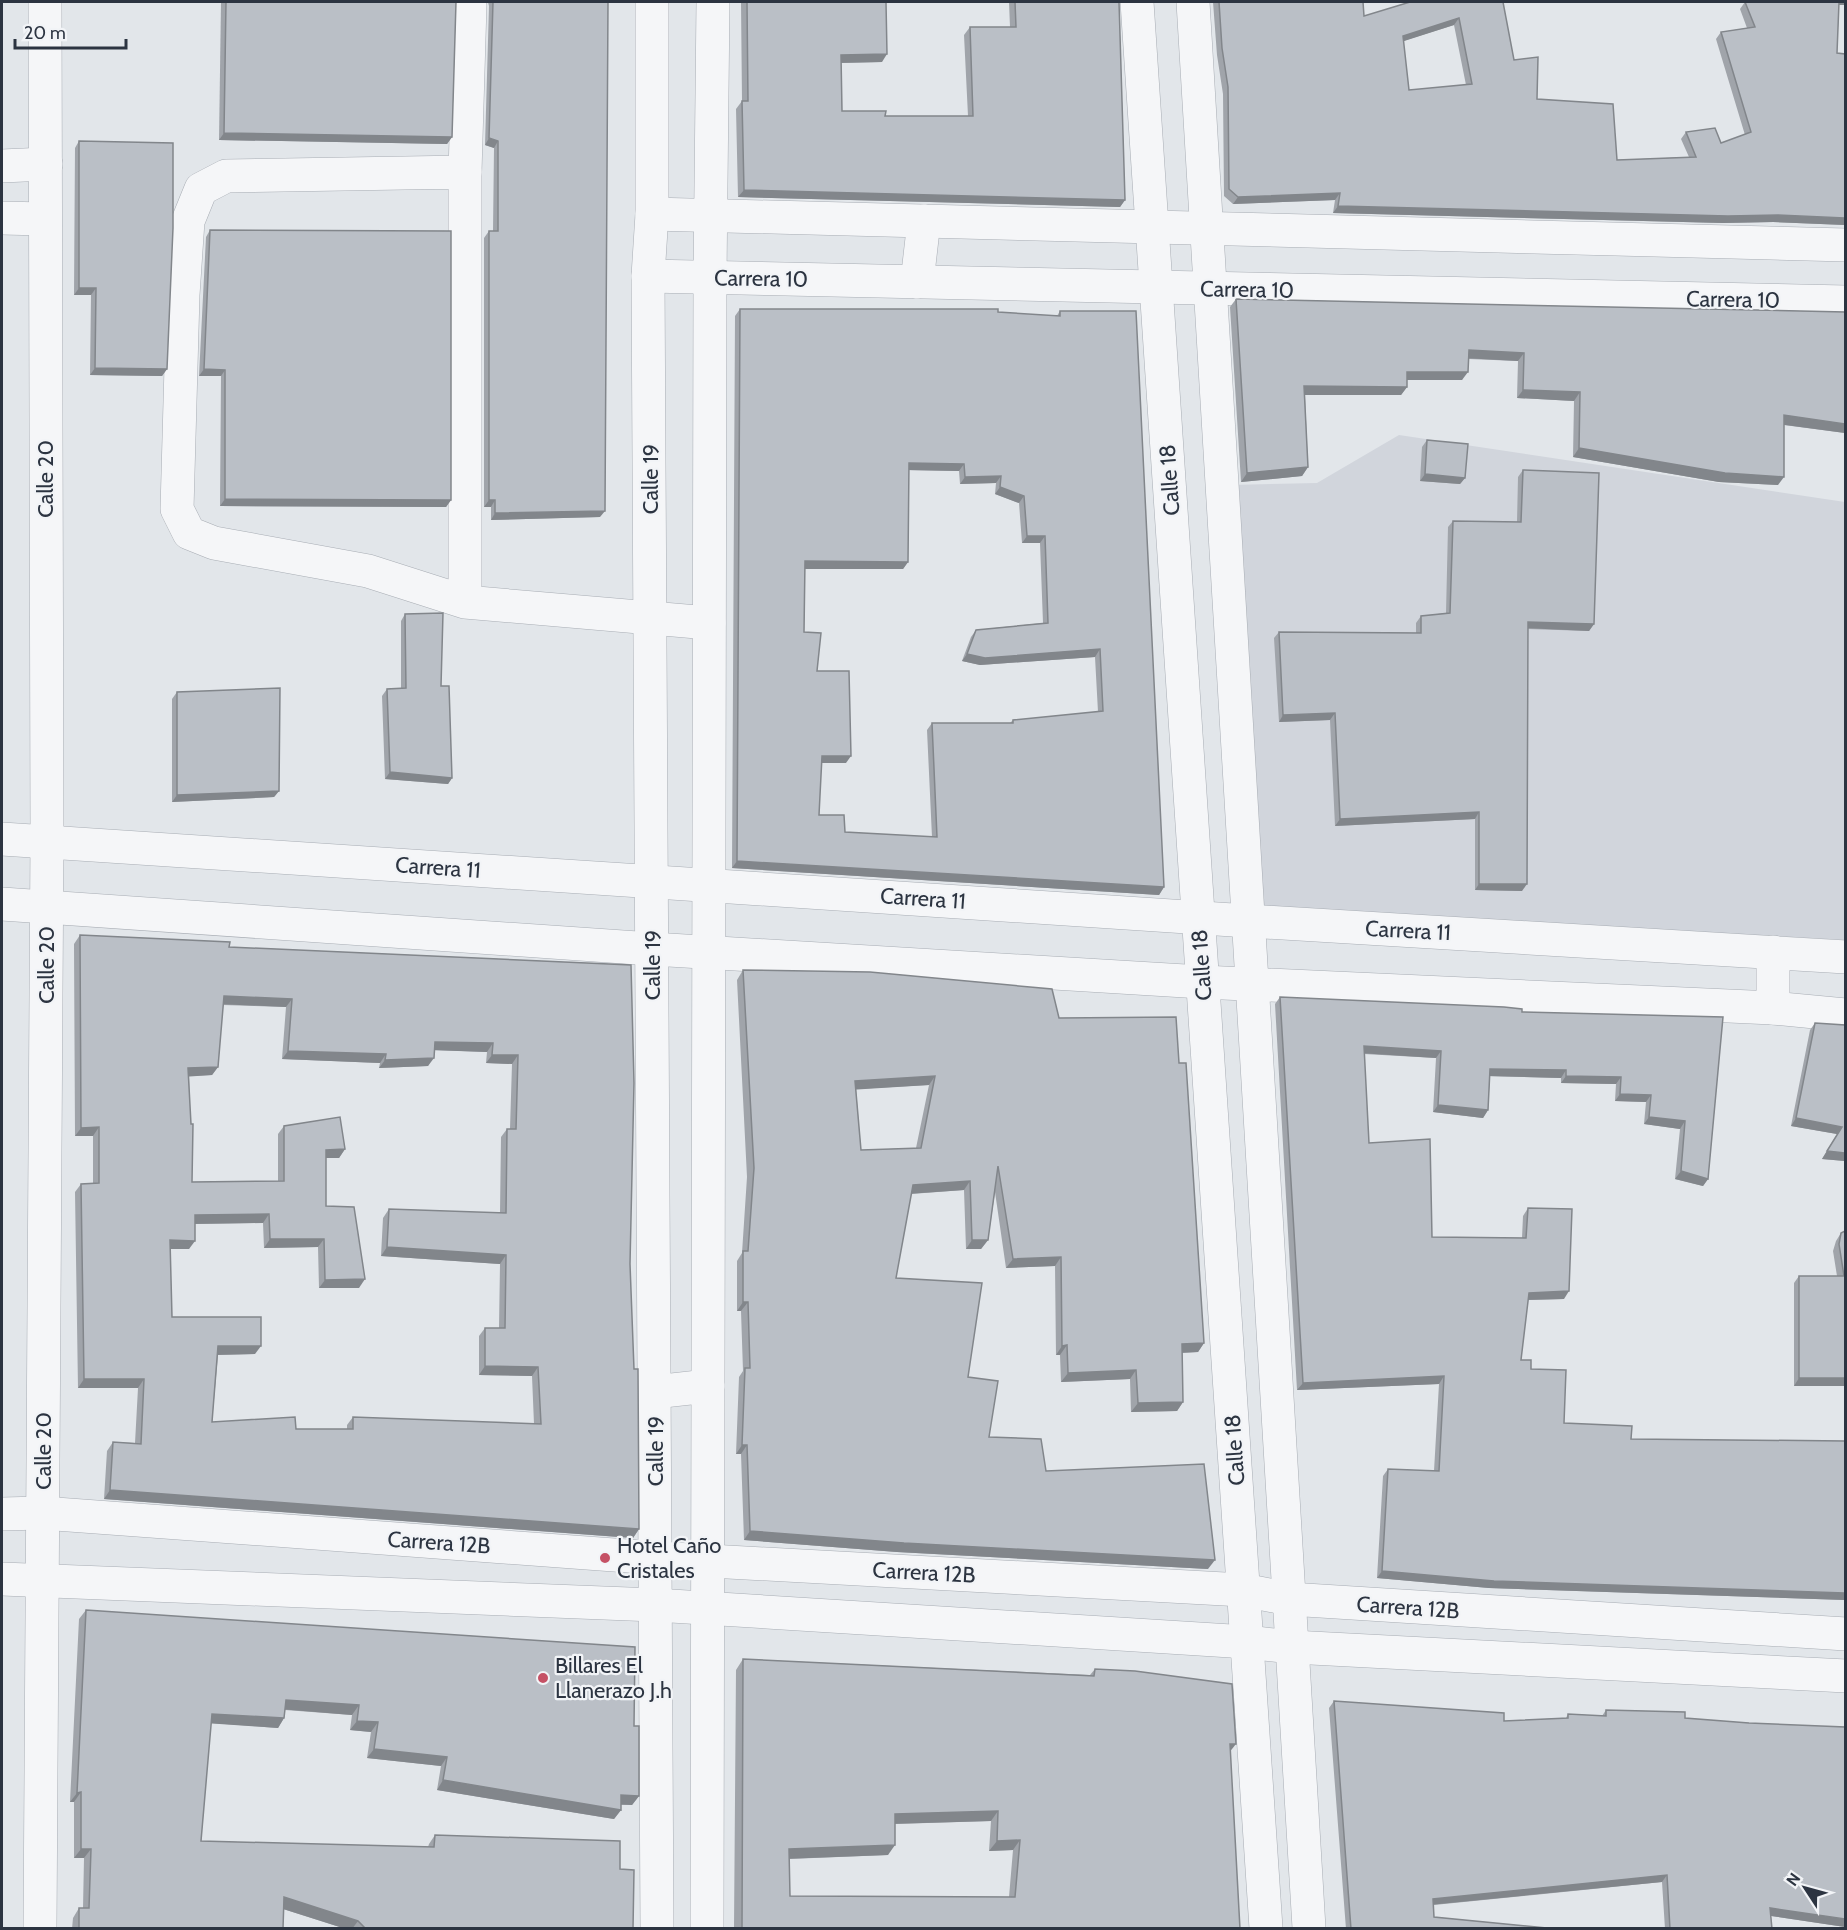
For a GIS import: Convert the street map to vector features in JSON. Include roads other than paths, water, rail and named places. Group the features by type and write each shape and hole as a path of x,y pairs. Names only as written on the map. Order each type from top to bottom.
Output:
{"street":[{"name":"Calle 20","path":"39,1929 47,906 45,2"},
{"name":"Calle 19","path":"652,2 651,214 648,276 657,1929"},
{"path":"707,1929 708,884 713,2"},
{"name":"Calle 18","path":"1137,2 1266,1929"},
{"name":"Calle 18","path":"1193,2 1309,1929"},
{"path":"465,602 465,172 470,5"},
{"path":"2,166 46,164"},
{"path":"465,172 226,176 201,189 188,221 184,274 177,509 189,532 214,543 368,571 465,602 709,623"},
{"path":"651,214 1845,245"},
{"path":"2,218 44,219"},
{"path":"917,282 924,221"},
{"name":"Carrera 10","path":"648,276 1845,302"},
{"name":"Carrera 11","path":"2,838 1248,921 1845,957"},
{"path":"2,904 652,949 1202,982 1252,982 1773,1008 1845,1015"},
{"path":"1773,952 1773,1008"},
{"path":"654,1392 708,1386"},
{"name":"Carrera 12B","path":"2,1514 42,1513 655,1558 1243,1590 1289,1599 1845,1634"},
{"name":"Carrera 12B","path":"2,1579 656,1605 708,1611 1246,1642 1292,1647 1845,1676"},
{"path":"657,1865 707,1858"}],"place":[{"name":"Hotel Caño Cristales","path":"605,1558"},
{"name":"Billares El Llanerazo J.h","path":"543,1678"}]}
